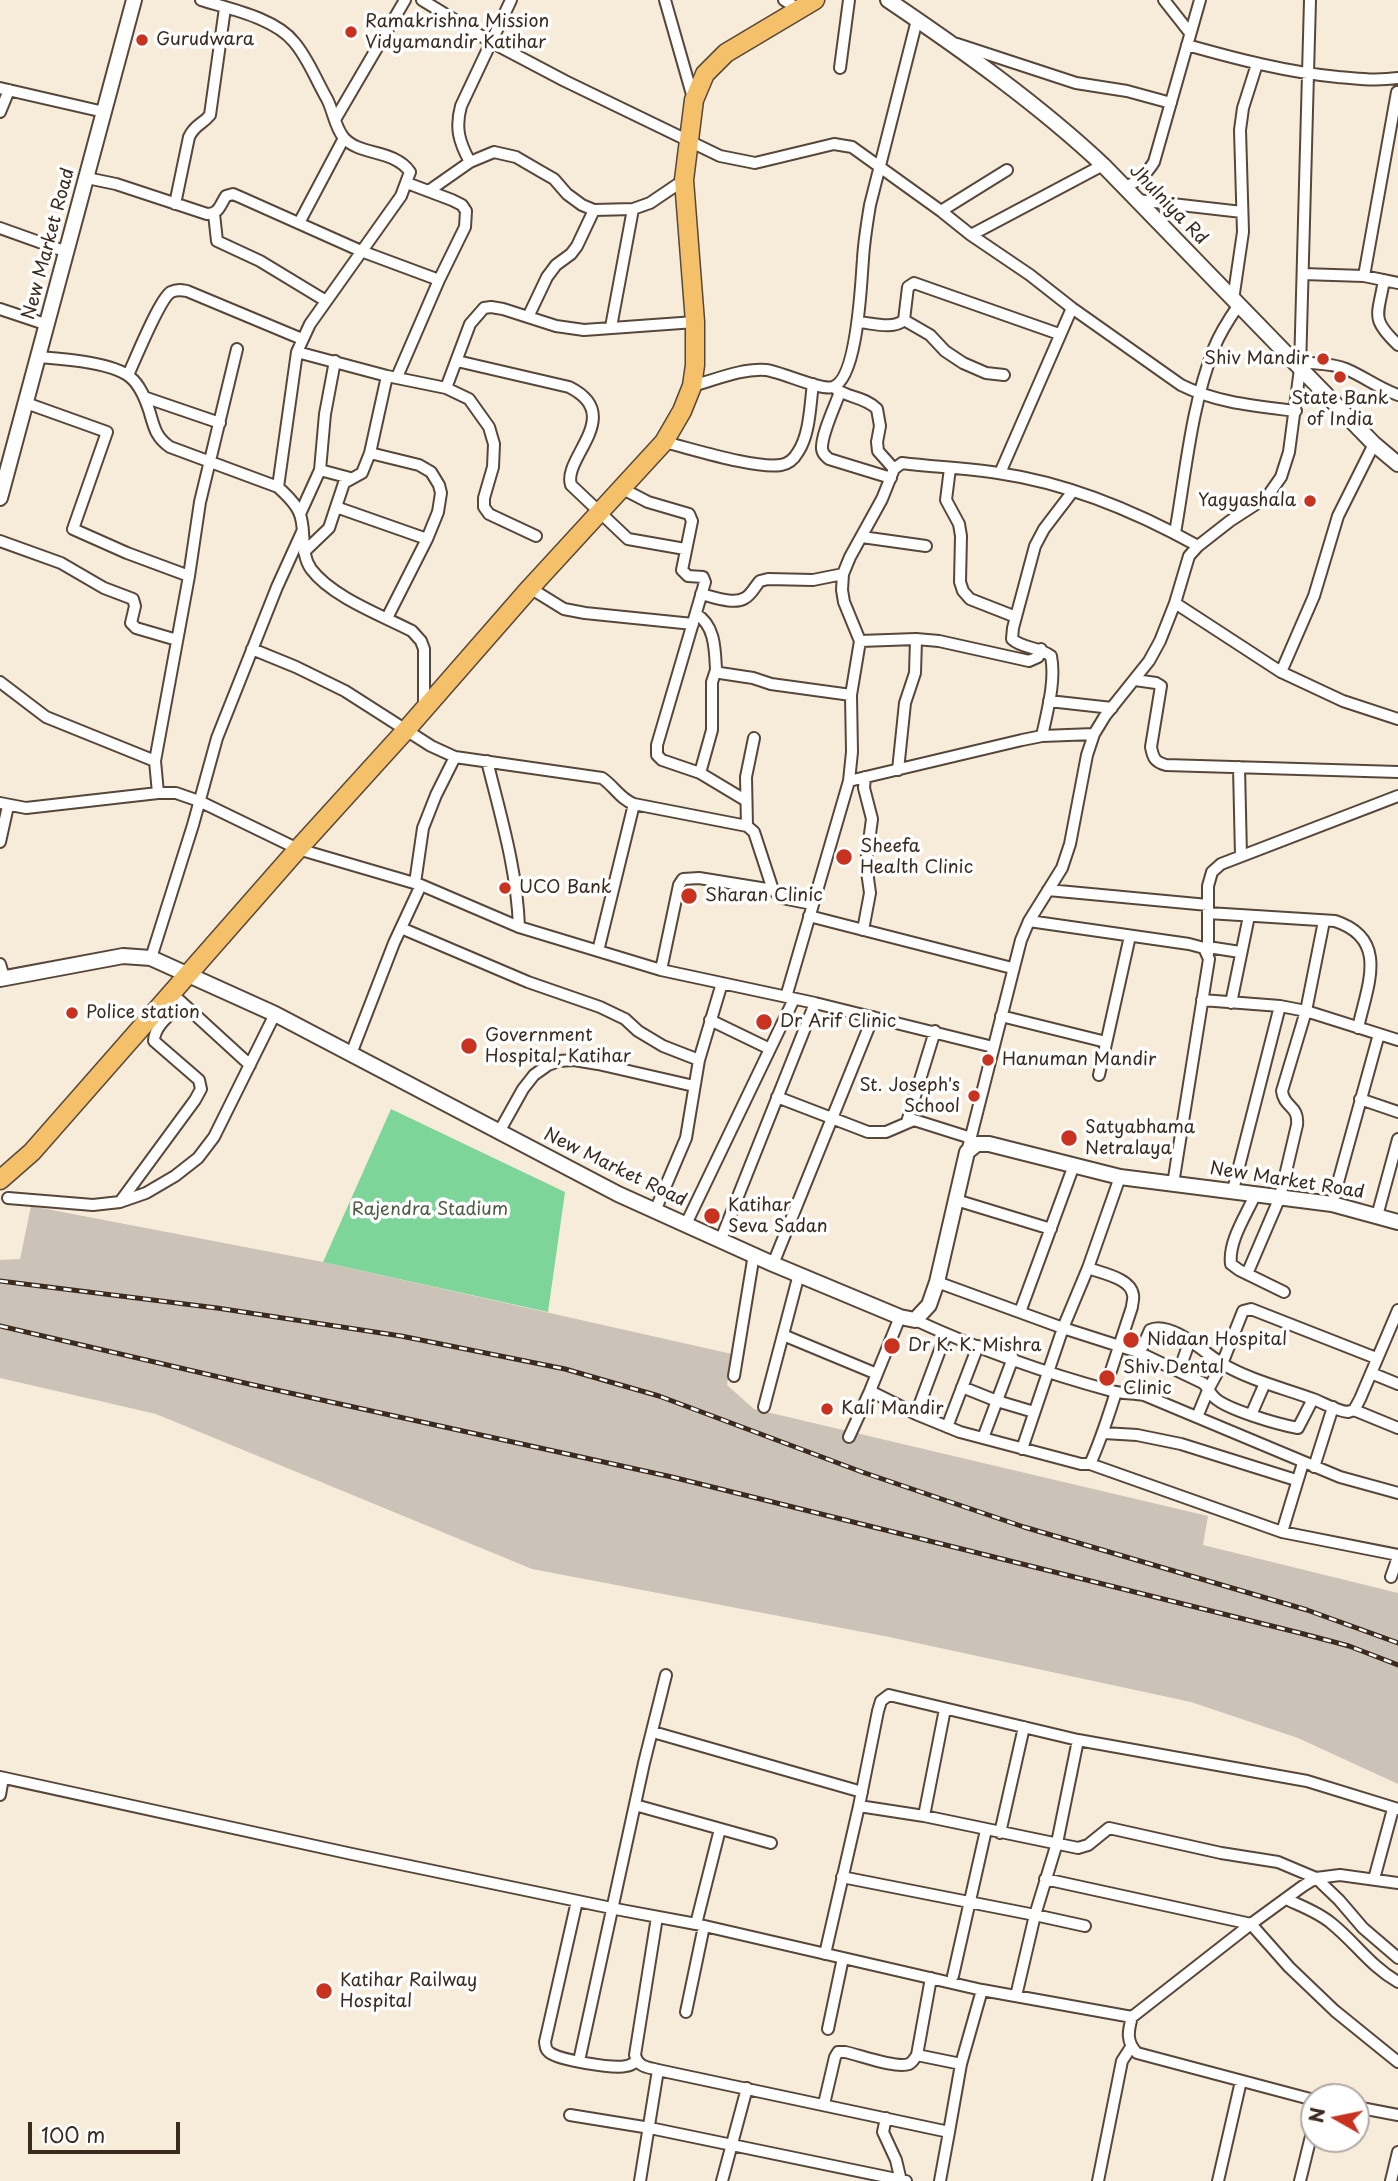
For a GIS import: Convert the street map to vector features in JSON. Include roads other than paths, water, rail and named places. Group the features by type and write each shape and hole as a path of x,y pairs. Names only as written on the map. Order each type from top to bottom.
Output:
{"highway":[{"path":"0,1180 32,1152 153,1013 177,998 187,975 530,588 664,442 682,411 692,386 695,365 695,322 684,180 694,100 705,74 726,53 799,3"}],"street":[{"name":"New Market Road","path":"0,498 134,0"},
{"path":"201,0 268,22 283,31 294,41 344,138 356,146 403,162 410,172 401,196 302,339 297,352 278,487"},
{"path":"335,118 405,0"},
{"path":"422,0 491,42 565,81 720,156 755,163 834,144 852,147 1160,372 1199,394 1228,402 1296,411"},
{"path":"470,162 460,145 458,117 511,0"},
{"path":"665,0 694,100"},
{"path":"840,68 849,0"},
{"name":"Jhulniya Rd","path":"888,0 1070,134 1374,444 1398,464"},
{"path":"1164,0 1190,33"},
{"path":"1124,188 1147,174 1154,162 1200,0"},
{"path":"1310,0 1300,366 1290,452 1281,477 1267,497 1230,521 1189,556 1160,641 1149,661 1094,734 1087,755 1070,844 1062,867 1029,922 1012,968 937,1282 929,1305 915,1320 1048,1371 1111,1390 1144,1395 1308,1465 1398,1493"},
{"path":"175,204 189,137 193,128 210,115 225,8"},
{"path":"893,473 829,458 822,449 837,389 849,363 863,289 865,233 870,205 917,20"},
{"path":"945,40 1076,83 1135,93 1171,103"},
{"path":"1187,45 1256,64 1308,74 1380,81 1398,78"},
{"path":"1175,533 1199,394 1214,347 1236,303 1242,232 1240,130 1243,108 1256,64"},
{"path":"1364,276 1397,92 1380,81"},
{"path":"0,112 5,89 104,112"},
{"path":"299,223 344,138"},
{"path":"430,190 470,162 494,152 516,158 554,179 567,194 594,210 633,209 650,203 684,180"},
{"path":"971,235 1103,165"},
{"path":"942,211 1007,170"},
{"path":"87,178 116,184 214,214"},
{"path":"304,552 329,528 344,483 362,473 392,377 465,228 466,211 462,205 407,183"},
{"path":"214,214 226,196 233,194 361,251 439,280"},
{"path":"1137,200 1242,212"},
{"path":"611,327 633,209"},
{"path":"528,317 547,277 577,246 594,210"},
{"path":"214,214 217,241 260,261 326,301"},
{"path":"0,228 67,252"},
{"path":"1303,274 1364,276 1398,283"},
{"path":"1384,280 1377,320 1382,331 1398,345"},
{"path":"858,322 893,325 900,323 904,320 908,287 914,283 1059,334"},
{"path":"128,375 161,304 169,293 178,290 187,291 302,339"},
{"path":"446,388 470,324 484,308 503,309 556,326 596,330 695,322"},
{"path":"1000,473 1072,308"},
{"path":"0,309 48,325"},
{"path":"904,320 930,335 945,351 963,363 986,373 1004,375"},
{"path":"158,793 155,761 200,502 237,349"},
{"path":"297,352 446,388 469,399 489,427 494,444 494,467 484,498 484,507 489,514 536,536"},
{"path":"39,357 99,365 128,375 144,397 154,431 160,440 170,447 278,487 290,498 300,514 304,552 310,568 341,594 412,631 421,641 424,649 424,709"},
{"path":"300,514 320,470 325,414 335,361"},
{"path":"457,361 569,387 580,393 591,408 590,431 569,477 571,485 628,539 685,549"},
{"path":"1300,366 1333,365 1398,395"},
{"path":"692,386 753,370 769,370 862,398 877,409 880,426 878,451 893,473"},
{"path":"664,442 766,466 784,465 799,452 805,437 813,384"},
{"path":"144,397 220,423"},
{"path":"26,403 107,432 73,528 127,553 189,576"},
{"path":"1281,672 1314,596 1338,516 1374,444"},
{"path":"370,453 419,465 431,472 441,493 438,512 427,538 387,618"},
{"path":"686,1224 770,1049 790,998 812,904 849,782 852,752 851,695 860,641 844,602 843,574 893,473 902,463 1000,473 1073,491 1120,508 1198,546"},
{"path":"950,468 947,500 959,524 960,582 963,591 970,599 1016,617"},
{"path":"320,470 350,478"},
{"path":"621,488 660,507 689,514 692,521 681,570 688,576 703,577 705,582 657,745 657,755 662,760 700,773 745,800"},
{"path":"1042,736 1049,701 1051,656 1041,649 1017,643 1012,639 1035,546 1044,529 1073,491"},
{"path":"336,507 427,538"},
{"path":"151,958 186,849 217,738 277,587 302,533"},
{"path":"862,537 926,546"},
{"path":"0,541 61,563 104,589 133,599 135,606 131,623 136,628 177,640"},
{"path":"701,594 736,602 751,593 760,581 800,581 843,574"},
{"path":"530,588 549,601 575,611 613,617 705,620 711,631 716,670 712,682 712,730 700,773"},
{"path":"1175,603 1281,672 1343,701 1398,719"},
{"path":"860,641 916,639 958,645 1028,661 1038,657 1041,649"},
{"path":"898,770 905,703 915,673 916,639"},
{"path":"252,649 345,691 431,746 455,757 602,778 612,784 626,801 634,804 747,826 754,832 773,890 782,898 812,904"},
{"path":"716,670 771,684 851,695"},
{"path":"1135,680 1161,686 1152,747 1157,762 1166,765 1398,772"},
{"path":"0,682 46,716 155,761"},
{"path":"1049,701 1112,708"},
{"path":"849,782 1042,736 1094,734"},
{"path":"747,826 746,777 754,738"},
{"path":"351,1054 418,884 423,828 455,757"},
{"path":"487,761 511,855 519,927"},
{"path":"1239,768 1241,856"},
{"path":"863,930 870,893 866,864 872,819 864,789 865,778"},
{"path":"0,842 4,804 26,808 176,793 199,801 298,849 418,884 519,927 661,970 815,1003 993,1046"},
{"path":"1173,1184 1208,953 1208,886 1212,872 1221,864 1398,796"},
{"path":"598,951 634,804"},
{"path":"661,970 679,885 683,879 699,878 773,890"},
{"path":"1048,890 1249,916 1335,921 1347,925 1359,932 1371,956 1358,1028"},
{"path":"809,916 1012,968"},
{"path":"1231,1003 1249,916"},
{"path":"1247,1274 1280,1197 1298,1115 1283,1098 1282,1091 1306,1011 1324,920"},
{"path":"1029,922 1204,948 1208,953"},
{"path":"401,928 528,982 600,1007 625,1019 638,1031 663,1046 699,1060"},
{"path":"1099,1074 1130,936"},
{"path":"1208,953 1240,952"},
{"name":"New Market Road","path":"1,973 123,956 151,958 275,1014 618,1195 773,1264 900,1317 915,1320"},
{"path":"655,1211 686,1138 699,1060 722,983"},
{"path":"120,1202 201,1089 199,1080 153,1041 177,998 250,1065"},
{"path":"1202,1000 1280,1006 1306,1011 1398,1040"},
{"path":"721,1239 815,1003"},
{"path":"1233,1190 1280,1006"},
{"path":"8,1198 93,1205 120,1202 146,1194 175,1176 198,1158 214,1137 275,1014"},
{"path":"1000,1016 1106,1042"},
{"path":"773,1264 873,1017"},
{"path":"710,1020 770,1049"},
{"path":"907,1122 935,1031"},
{"path":"1332,1204 1379,1034"},
{"path":"499,1132 534,1075 559,1061 574,1060 598,1064 694,1086"},
{"path":"777,1097 868,1132 886,1132 914,1120 969,1145"},
{"path":"1360,1099 1398,1112"},
{"path":"1377,1216 1398,1139"},
{"name":"New Market Road","path":"969,1145 989,1144 1121,1177 1332,1204 1398,1222"},
{"path":"1020,1312 1074,1165"},
{"path":"1022,1449 1063,1328 1121,1177"},
{"path":"1256,1193 1230,1255 1231,1264 1284,1293"},
{"path":"956,1200 1051,1229"},
{"path":"734,1376 754,1254"},
{"path":"1088,1268 1119,1279 1128,1285 1133,1294 1132,1307 1119,1348 1104,1433 1090,1464"},
{"path":"764,1407 799,1274"},
{"path":"937,1282 1119,1348 1138,1352 1179,1371 1209,1388 1213,1397 1221,1402 1251,1415 1298,1428 1313,1399"},
{"path":"1197,1417 1243,1311 1251,1309 1376,1359"},
{"path":"1354,1410 1398,1310"},
{"path":"849,1437 900,1317"},
{"path":"1138,1352 1150,1330 1161,1328 1190,1340 1222,1364 1342,1411 1354,1410 1398,1428"},
{"path":"916,1414 946,1334"},
{"path":"783,1335 877,1374"},
{"path":"1179,1371 1190,1340"},
{"path":"947,1427 978,1346"},
{"path":"983,1438 1013,1359"},
{"path":"1371,1373 1398,1384"},
{"path":"1251,1415 1265,1382"},
{"path":"962,1387 1034,1412"},
{"path":"870,1391 947,1427 1022,1449 1090,1464 1282,1532 1398,1556 1391,1577"},
{"path":"1282,1532 1296,1480 1308,1465 1333,1407"},
{"path":"1104,1433 1147,1437 1181,1444 1296,1480"},
{"path":"579,2061 611,1908 666,1675"},
{"path":"825,1954 881,1701 888,1695 1078,1740 1307,1781 1396,1809 1374,1879"},
{"path":"924,1816 946,1709"},
{"path":"1000,1833 1024,1727"},
{"path":"653,1732 862,1792"},
{"path":"1016,1996 1035,1914 1056,1843 1078,1740"},
{"path":"0,1795 2,1777 700,1925 982,1990 1132,2017"},
{"path":"635,1805 771,1843"},
{"path":"859,1806 924,1816 1078,1848 1088,1845 1109,1828 1221,1853 1278,1862 1316,1878 1363,1928 1398,1958"},
{"path":"687,2012 700,1925 720,1829"},
{"path":"953,1976 986,1830"},
{"path":"1300,2096 1138,2053 1131,2047 1128,2036 1132,2017 1251,1924 1316,1878 1340,1875 1398,1883"},
{"path":"842,1877 1085,1926"},
{"path":"1045,1879 1251,1924 1289,1967 1335,2011 1398,2062"},
{"path":"1295,1892 1331,1922 1376,1968 1398,1982"},
{"path":"577,1901 545,2042 550,2053 579,2061 624,2067 636,2062"},
{"path":"657,1917 635,2055 636,2062 641,2066 949,2132"},
{"path":"828,2029 843,1958"},
{"path":"824,2104 838,2052 907,2065 917,2055 931,1978"},
{"path":"940,2181 961,2064 982,1990"},
{"path":"1098,2181 1122,2062 1131,2047"},
{"path":"917,2055 961,2064"},
{"path":"640,2181 658,2070"},
{"path":"1218,2181 1241,2081"},
{"path":"722,2181 747,2088"},
{"path":"1370,2110 1398,2115"},
{"path":"570,2115 650,2128 902,2181 883,2132 886,2118"},
{"path":"1391,2181 1398,2152"},
{"path":"1300,2181 1307,2153"}],"railway":[{"path":"0,1281 217,1308 401,1336 565,1369 659,1396 862,1472 1024,1527 1307,1610 1398,1643"},
{"path":"0,1326 672,1477 1300,1633 1349,1646 1398,1665"}],"place":[{"name":"Ramakrishna Mission Vidyamandir Katihar","path":"351,32"},
{"name":"Gurudwara","path":"142,40"},
{"name":"Shiv Mandir","path":"1323,359"},
{"name":"State Bank of India","path":"1340,377"},
{"name":"Yagyashala","path":"1310,501"},
{"name":"Sheefa Health Clinic","path":"844,857"},
{"name":"UCO Bank","path":"505,888"},
{"name":"Sharan Clinic","path":"689,896"},
{"name":"Police station","path":"72,1013"},
{"name":"Dr Arif Clinic","path":"764,1022"},
{"name":"Government Hospital, Katihar","path":"469,1046"},
{"name":"Hanuman Mandir","path":"988,1060"},
{"name":"St. Joseph's School","path":"974,1096"},
{"name":"Satyabhama Netralaya","path":"1069,1138"},
{"name":"Katihar Seva Sadan","path":"712,1216"},
{"name":"Nidaan Hospital","path":"1131,1340"},
{"name":"Dr K. K. Mishra","path":"892,1346"},
{"name":"Shiv Dental Clinic","path":"1107,1378"},
{"name":"Kali Mandir","path":"827,1409"},
{"name":"Katihar Railway Hospital","path":"324,1991"}],"park label":[{"name":"Rajendra Stadium","path":"430,1210"}]}
